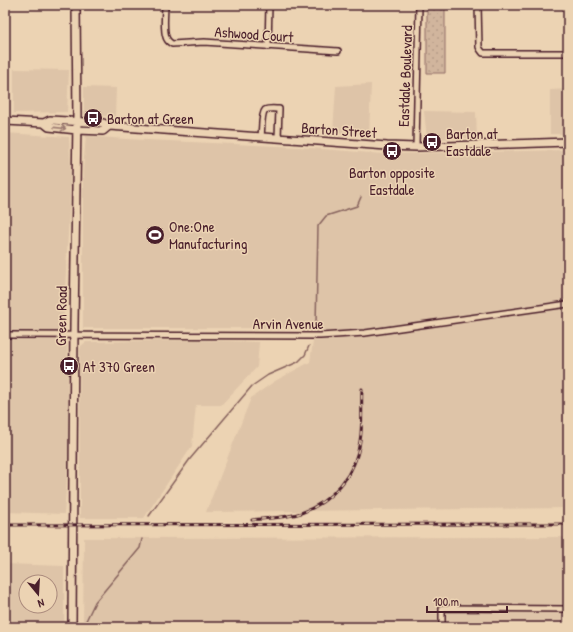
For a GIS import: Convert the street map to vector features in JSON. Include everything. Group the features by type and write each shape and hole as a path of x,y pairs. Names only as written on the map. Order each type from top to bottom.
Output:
{"main road":[{"name":"Green Road","path":"72,627 77,130 76,5"},
{"name":"Barton Street","path":"5,121 44,123 50,120 77,121 103,123 109,126 416,147 568,142"},
{"name":"Barton Street","path":"44,123 49,127 77,130 103,131 109,126"}],"street":[{"name":"Ashwood Court","path":"165,5 164,22 166,38 168,42 172,44 204,42 338,51"},
{"path":"268,47 269,5"},
{"name":"Eastdale Boulevard","path":"416,147 419,5"},
{"path":"478,5 479,47 483,53 568,52"},
{"path":"261,137 262,114 267,109 279,109 278,138"},
{"name":"Arvin Avenue","path":"5,335 320,336 365,333 568,304"},
{"path":"442,627 442,608 568,608"}],"shaded area":[{"path":"427,5 445,5 445,73 427,73"},
{"path":"14,69 69,70 67,112 14,113"},
{"path":"371,84 369,136 333,133 336,86"},
{"path":"84,87 116,88 115,117 84,114"},
{"path":"568,89 568,134 550,134 550,90"},
{"path":"424,111 476,112 477,138 427,139"},
{"path":"5,133 69,137 71,176 63,327 67,343 69,453 64,514 5,512"},
{"path":"86,136 299,147 383,154 568,150 568,508 206,512 251,398 275,381 310,362 315,328 83,328 83,170"},
{"path":"197,340 259,342 257,367 221,405 196,405 192,446 144,518 80,518 81,346 86,342"},
{"path":"568,537 568,627 83,627 84,538"},
{"path":"5,564 64,566 64,627 5,627"}],"waterway":[{"path":"316,324 318,226 326,216 357,206 361,197"},
{"path":"149,516 190,459 252,386 268,375 298,362 305,355 309,346"},
{"path":"83,627 95,602 140,548 142,539"}],"railway":[{"path":"252,520 283,517 301,513 323,502 341,485 348,475 358,453 361,428 362,389"},
{"path":"5,525 568,524"}],"place":[{"name":"Barton at Green","path":"93,118"},
{"name":"Barton at Eastdale","path":"432,142"},
{"name":"Barton opposite Eastdale","path":"392,151"},
{"name":"One:One Manufacturing","path":"155,235"},
{"name":"At 370 Green","path":"69,366"}]}
